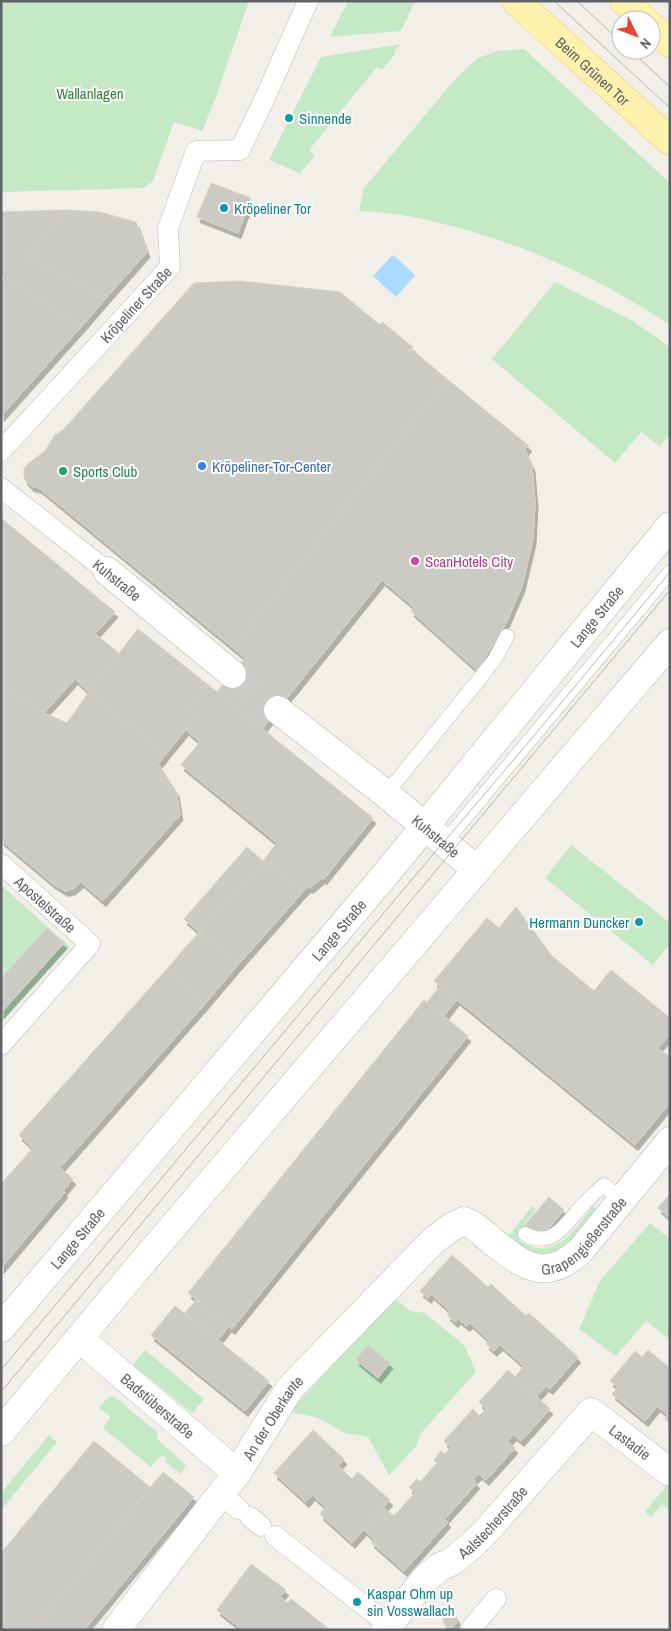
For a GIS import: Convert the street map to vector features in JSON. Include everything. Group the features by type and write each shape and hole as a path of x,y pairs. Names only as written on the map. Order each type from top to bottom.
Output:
{"main road":[{"name":"Beim Grünen Tor","path":"516,1 670,141"},
{"path":"624,1 633,10"}],"street":[{"name":"Kröpeliner Straße","path":"1,451 170,267 168,228 196,151 240,150 308,1"},
{"name":"Kuhstraße","path":"1,488 107,571 232,674"},
{"name":"Lange Straße","path":"1,1328 282,997 434,834 670,526"},
{"path":"1,1432 670,643"},
{"name":"Kuhstraße","path":"278,710 386,794 478,870"},
{"name":"Apostelstraße","path":"1,864 90,944 1,1045"},
{"name":"Grapengießerstraße","path":"464,1226 525,1264 540,1269 555,1268 567,1263 580,1251 670,1141"},
{"name":"An der Oberkante","path":"116,1630 247,1509 290,1388 434,1240 464,1226"},
{"name":"Badstüberstraße","path":"80,1338 247,1509 387,1627"},
{"name":"Lastadie","path":"591,1412 670,1472"},
{"name":"Aalstecherstraße","path":"387,1627 424,1580 438,1568 451,1562 488,1529 591,1412"},
{"path":"470,1630 496,1599"}],"lane":[{"path":"434,834 670,572"},
{"path":"386,794 494,659 507,636"},
{"path":"525,1234 536,1239 546,1239 560,1232 584,1204 604,1185 622,1200"}],"green space":[{"name":"Wallanlagen","path":"1,1 249,1 216,97 202,131 174,122 153,181 144,188 1,192"},
{"path":"348,1 415,1 401,31 330,37"},
{"path":"401,44 382,70 377,67 309,150 315,155 300,173 269,160 321,57"},
{"path":"524,49 670,183 670,325 609,288 544,257 511,244 477,233 408,216 359,211 364,188 457,77 478,58 498,51"},
{"path":"555,282 633,321 670,347 670,434 660,446 641,432 615,463 492,359"},
{"path":"571,845 670,923 670,944 653,965 545,878"},
{"path":"1,885 70,947 1,1023"},
{"path":"532,1206 536,1210 524,1224 528,1228 519,1240 537,1248 547,1248 563,1241 593,1206 600,1212 564,1254 531,1258 493,1232 497,1227 509,1235"},
{"path":"650,1223 670,1239 670,1339 646,1321 616,1356 579,1329 600,1281"},
{"path":"395,1298 410,1311 425,1313 464,1345 476,1372 421,1433 416,1446 389,1475 368,1437 345,1433 316,1417 289,1412"},
{"path":"145,1350 204,1399 192,1413 133,1365"},
{"path":"110,1397 115,1397 123,1403 158,1433 157,1439 186,1465 181,1474 165,1462 167,1459 161,1455 151,1467 103,1428 111,1417 99,1408"},
{"path":"49,1435 57,1442 1,1510 1,1493"},
{"path":"667,1485 670,1486 670,1510 662,1504 651,1517 645,1512"}],"water":[{"path":"393,255 415,275 396,297 373,276"}],"building":[{"name":"Kröpeliner Tor","path":"211,183 251,198 238,233 197,217"},
{"path":"66,210 99,212 136,222 147,252 108,296 27,258"},
{"path":"66,210 27,258 108,296 82,326 1,275 1,212"},
{"path":"6,278 82,326 1,416 1,283"},
{"name":"Kröpeliner-Tor-Center","path":"240,281 340,292 380,325 382,322 413,347 411,349 447,379 233,648 39,488 31,486 25,480 24,469 45,451 55,435 63,430 194,283"},
{"name":"ScanHotels City","path":"447,379 529,446 525,450 532,466 535,503 533,539 522,586 506,623 477,670 411,611 414,607 382,580 262,729 217,692 245,658 233,648"},
{"path":"1,518 115,612 95,634 119,653 89,692 75,679 44,713 1,683"},
{"path":"138,629 207,684 187,708 197,716 166,754 89,692"},
{"path":"1,683 44,713 67,723 89,692 166,754 158,764 176,791 180,815 103,901 81,882 73,889 65,891 52,883 1,840"},
{"path":"207,684 373,818 324,879 322,878 302,893 263,861 277,843 181,765 200,742 186,730 197,716 187,708"},
{"path":"247,847 263,861 199,932 184,919"},
{"path":"263,861 302,893 238,965 199,932"},
{"path":"516,907 552,956 594,991 611,970 670,1018 670,1034 658,1048 670,1057 670,1103 635,1145 434,981 487,918 499,928"},
{"path":"47,928 64,943 1,1013 1,979"},
{"path":"199,932 238,965 204,1005 166,970"},
{"path":"166,970 204,1005 60,1168 73,1179 63,1191 65,1192 1,1268 1,1184 33,1148 19,1135"},
{"path":"440,986 457,999 444,1016 427,1002"},
{"path":"424,1000 468,1036 232,1329 188,1293"},
{"path":"670,1194 670,1218 658,1208"},
{"path":"549,1197 564,1210 549,1228 539,1231 530,1229 525,1225"},
{"path":"452,1255 488,1287 491,1284 526,1316 529,1313 578,1357 550,1389 546,1386 537,1396 515,1377 524,1366 500,1345 494,1351 486,1344 489,1340 470,1323 467,1326 458,1319 455,1322 447,1315 450,1311 431,1294 428,1298 420,1291"},
{"path":"196,1300 229,1326 218,1340 185,1313"},
{"path":"175,1306 269,1381 245,1411 151,1335"},
{"path":"368,1345 390,1363 378,1378 356,1360"},
{"path":"648,1350 670,1368 670,1391 645,1421 612,1394 618,1387 610,1381 635,1351 642,1357"},
{"path":"508,1370 550,1409 521,1441 514,1435 508,1441 515,1448 486,1480 479,1474 473,1480 477,1483 445,1519 448,1522 404,1571 371,1542 374,1539 364,1530 384,1508 394,1516 415,1493 409,1487 417,1479 420,1482 437,1463 434,1460 441,1451 445,1454 451,1448 444,1441 473,1409 479,1416 486,1409 479,1402"},
{"path":"670,1391 670,1423 665,1419 668,1415 657,1406"},
{"path":"313,1430 344,1459 338,1466 352,1479 358,1472 390,1500 352,1543 320,1514 326,1507 312,1495 306,1502 274,1473"},
{"path":"94,1441 151,1488 33,1630 1,1630 1,1553"},
{"path":"163,1472 194,1497 84,1630 33,1630"},
{"path":"251,1564 286,1590 280,1597 287,1603 291,1599 330,1630 259,1630 257,1628 255,1630 243,1630 217,1610"},
{"path":"450,1613 455,1615 457,1620 455,1625 450,1627 445,1625 443,1620 445,1615"}],"tunnel":[{"path":"232,674 278,710"}],"tram line":[{"path":"554,1 670,108"},
{"path":"577,1 611,33"},
{"path":"641,60 670,87"},
{"path":"1,1370 670,572"},
{"path":"1,1392 670,590"}],"place":[{"name":"Sinnende","path":"289,118"},
{"name":"Kröpeliner Tor","path":"224,208"},
{"name":"Kröpeliner-Tor-Center","path":"202,466"},
{"name":"Sports Club","path":"63,471"},
{"name":"ScanHotels City","path":"415,561"},
{"name":"Hermann Duncker","path":"639,922"},
{"name":"Kaspar Ohm up sin Vosswallach","path":"357,1602"}]}
